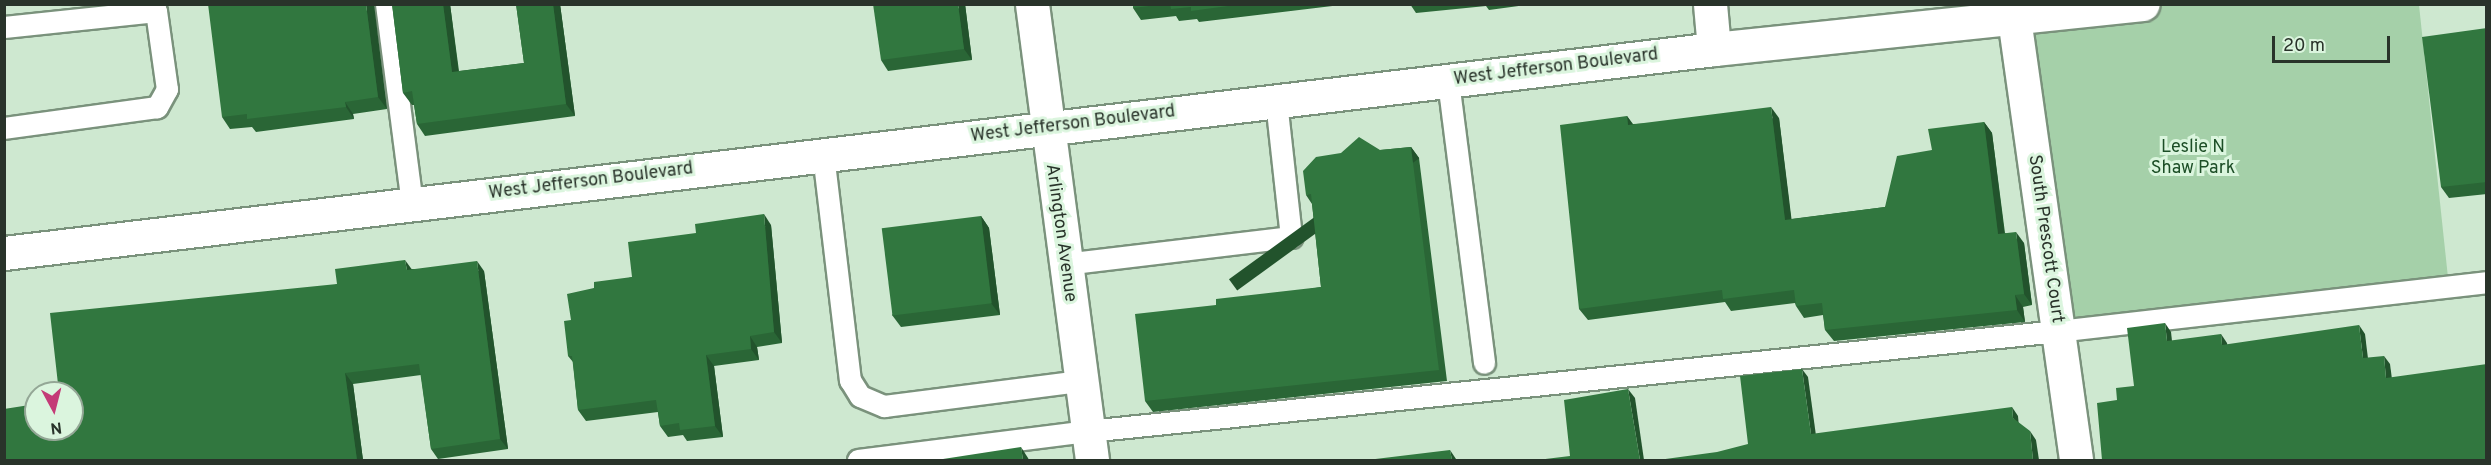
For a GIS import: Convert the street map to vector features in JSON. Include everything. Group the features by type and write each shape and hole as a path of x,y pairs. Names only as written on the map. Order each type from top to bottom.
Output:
{"main road":[{"name":"Arlington Avenue","path":"1032,4 1045,128 1090,446"},
{"path":"1710,4 1714,49"},
{"name":"West Jefferson Boulevard","path":"4,253 1714,49 2143,4"},
{"name":"South Prescott Court","path":"2014,18 2076,460"}],"lane":[{"path":"386,4 412,204"},
{"path":"4,27 156,8 167,89 157,107 4,129"},
{"path":"1448,81 1484,363"},
{"path":"1064,264 1291,237 1276,101"},
{"path":"823,154 850,380 860,396 884,406 1080,381"},
{"path":"858,460 1090,446 2487,282"}],"green space":[{"name":"Leslie N Shaw Park","path":"2143,4 2419,5 2449,287 2058,331 2014,18"}],"building":[{"path":"208,4 366,4 378,97 345,102 346,107 247,119 247,114 222,117"},
{"path":"392,4 443,4 452,72 524,63 516,4 553,4 566,104 417,124 412,91 403,93"},
{"path":"873,4 958,4 964,49 881,60"},
{"path":"1133,4 1165,4 1133,8"},
{"path":"1170,4 1243,4 1191,11 1191,7 1171,9"},
{"path":"2487,28 2487,182 2441,187 2422,37"},
{"path":"1771,107 1785,220 1885,207 1897,156 1932,150 1928,129 1984,122 1998,234 2016,232 2024,294 2015,295 2017,310 1825,330 1822,303 1796,306 1794,290 1723,299 1722,290 1579,309 1560,125 1627,116 1628,125"},
{"path":"1359,137 1380,150 1411,147 1439,370 1145,401 1135,314 1216,305 1216,299 1321,287 1311,194 1306,195 1303,171 1316,157 1341,153"},
{"path":"764,214 774,332 750,336 751,349 706,355 715,426 680,430 679,423 660,426 656,400 578,410 572,356 568,356 564,321 571,320 567,294 594,288 594,282 632,277 628,242 696,233 695,224"},
{"path":"981,216 992,303 892,316 882,228"},
{"path":"405,260 407,270 477,261 500,439 431,449 419,364 345,373 357,460 4,460 4,409 24,406 24,441 84,441 84,381 58,381 50,313 337,284 335,269"},
{"path":"2165,323 2167,341 2221,334 2222,345 2359,325 2363,358 2384,356 2386,378 2487,364 2487,460 2102,460 2097,403 2117,400 2116,388 2134,386 2127,328"},
{"path":"1802,369 1811,434 2012,407 2013,418 2030,431 2033,460 1658,460 1717,452 1748,444 1740,376"},
{"path":"1628,389 1640,460 1537,460 1570,456 1564,400"},
{"path":"1021,447 1023,460 943,460 943,459"},
{"path":"1450,450 1452,460 1367,460"}]}
